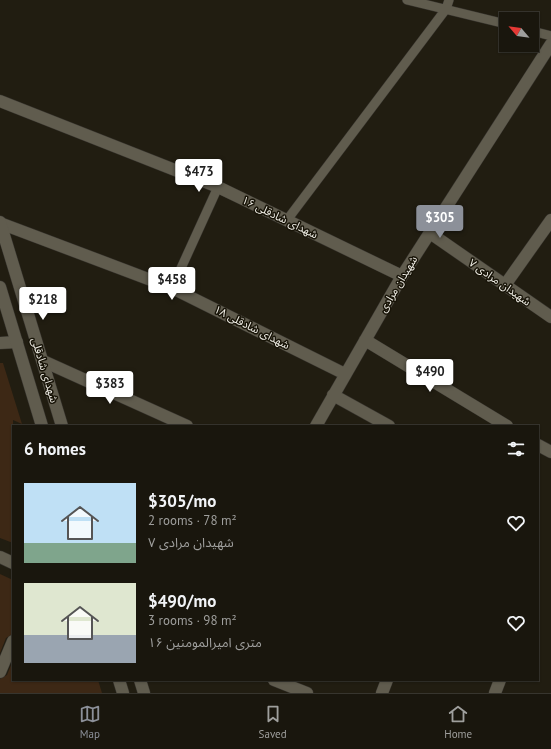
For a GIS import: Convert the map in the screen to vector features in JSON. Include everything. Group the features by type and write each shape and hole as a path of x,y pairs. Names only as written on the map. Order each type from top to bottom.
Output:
{"street":[{"name":"شهیدان مرادی","path":"317,425 402,276 551,44"},
{"name":"شهدای شادقلی ۱۶","path":"0,101 218,187 402,276"},
{"path":"505,285 551,220"},
{"name":"شهدای شادقلی ۱۸","path":"0,223 172,288 345,374"},
{"name":"شهدای شادقلی","path":"0,223 62,425"},
{"name":"شهیدان مرادی ۷","path":"430,233 551,317"},
{"name":"شهدای شادقلی","path":"0,287 42,425"},
{"path":"365,340 505,425"},
{"path":"0,343 17,342"},
{"path":"43,361 185,425"},
{"path":"333,395 387,425"},
{"path":"539,446 551,452"},
{"path":"0,557 12,563"},
{"path":"0,672 12,643"},
{"path":"119,681 123,693"},
{"path":"140,681 144,693"},
{"path":"277,681 307,693"},
{"path":"382,693 387,681"},
{"path":"495,693 500,681"}],"lane":[{"path":"407,0 447,4 499,22"},
{"path":"287,220 447,4"},
{"path":"539,33 551,36"},
{"path":"172,288 218,187"}],"building":[{"path":"0,363 3,363 22,424 13,420 12,425 12,543 0,538"},
{"path":"0,574 12,580 12,635 6,638 0,653"},
{"path":"12,662 12,681 98,681 102,693 0,693 0,679 7,675"}]}
